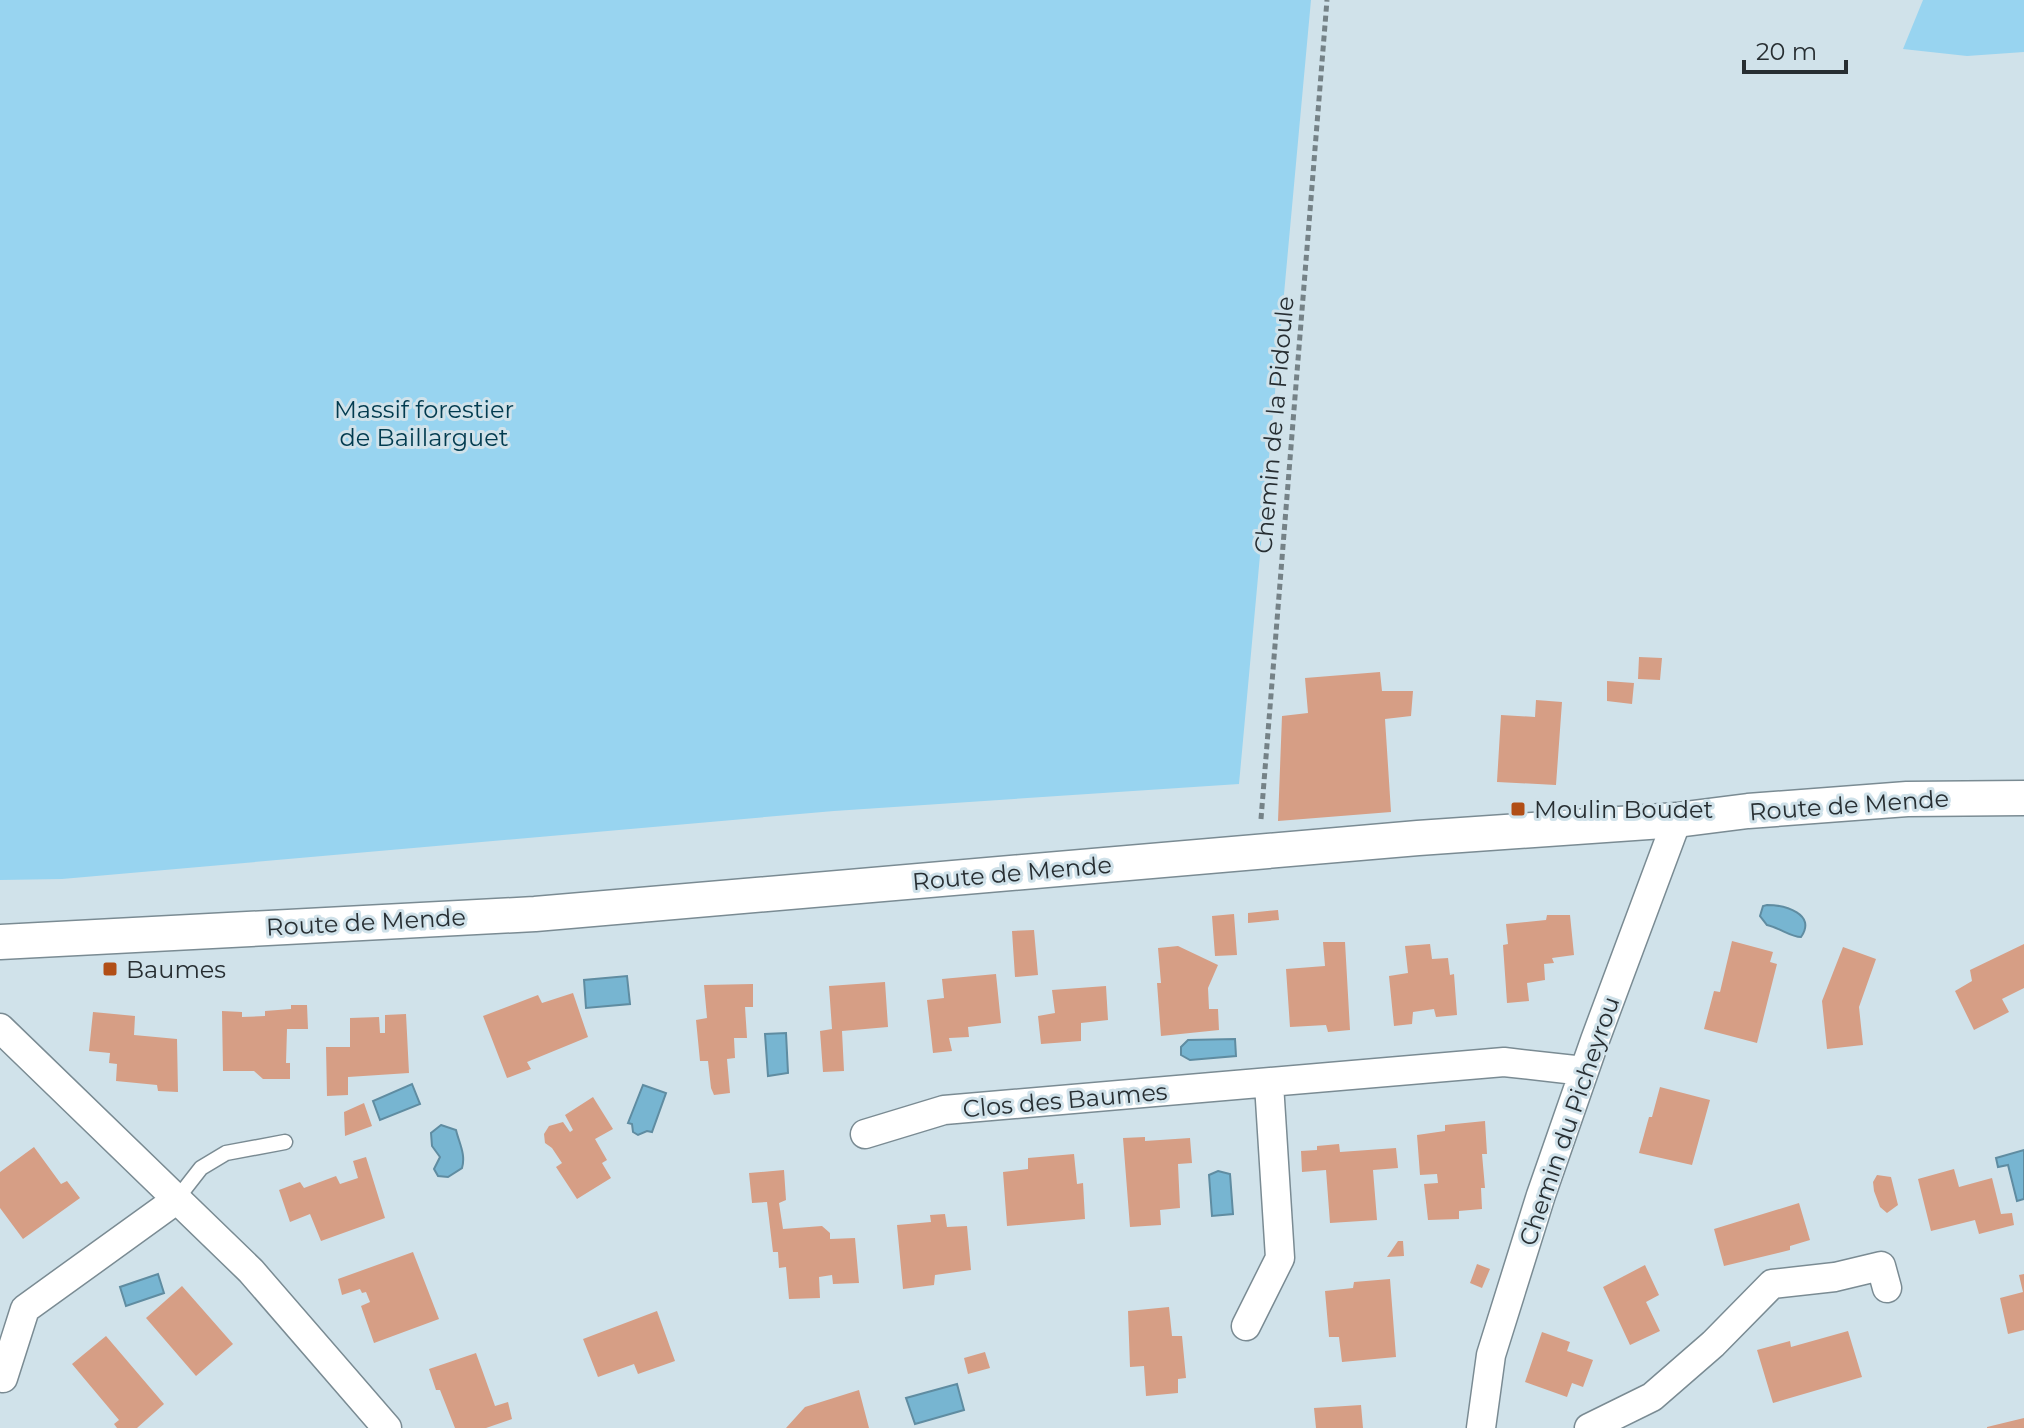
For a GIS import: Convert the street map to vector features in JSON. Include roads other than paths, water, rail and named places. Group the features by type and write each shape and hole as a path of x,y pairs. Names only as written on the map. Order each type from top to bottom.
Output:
{"street":[{"name":"Route de Mende","path":"0,942 535,914 1258,852 1677,820 1748,811 1907,799 2024,798"},
{"name":"Chemin du Picheyrou","path":"1481,1428 1491,1355 1541,1195 1677,820"},
{"path":"0,1028 251,1271 387,1428"},
{"name":"Clos des Baumes","path":"865,1134 944,1110 1504,1062 1584,1071"},
{"path":"1246,1326 1280,1258 1269,1084"},
{"path":"3,1378 25,1309 176,1200"},
{"path":"1589,1428 1652,1397 1713,1344 1772,1284 1835,1277 1881,1266 1887,1288"}],"lane":[{"path":"176,1200 201,1168 226,1153 285,1142"}],"place":[{"name":"Moulin Boudet","path":"1518,809"},
{"name":"Baumes","path":"110,969"}],"park label":[{"name":"Massif forestier de Baillarguet","path":"424,423"}]}
